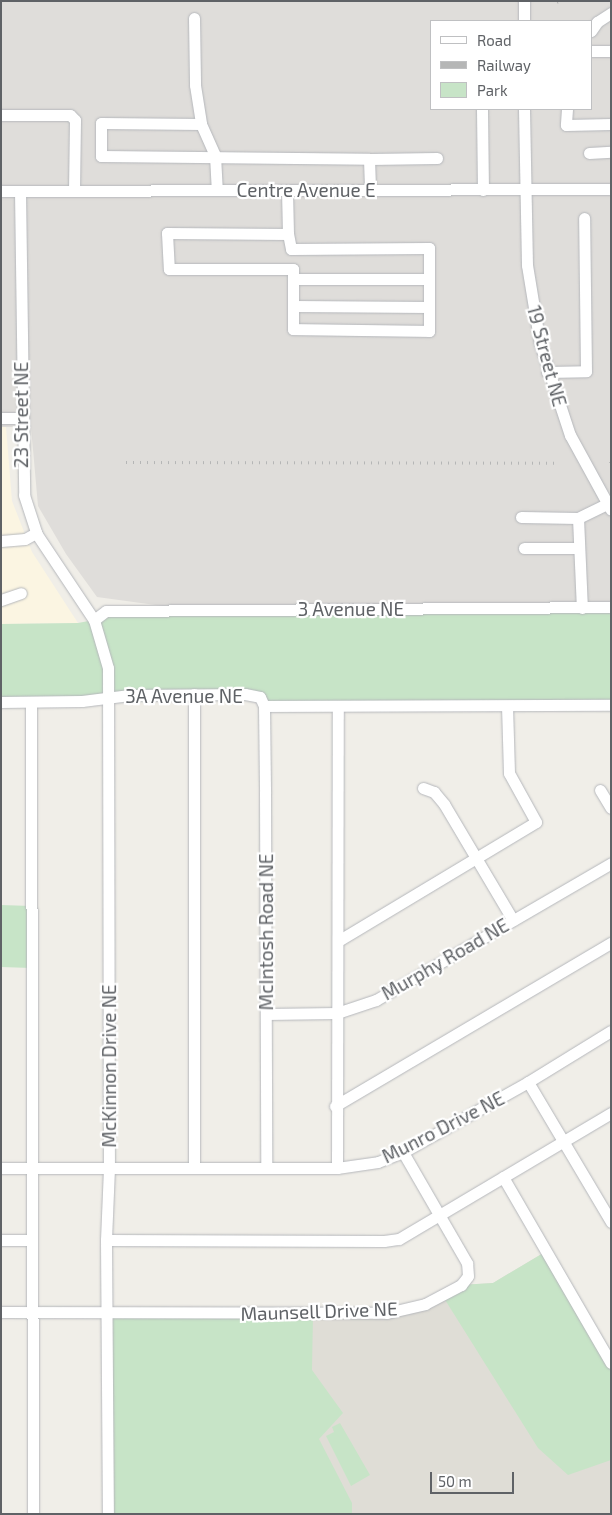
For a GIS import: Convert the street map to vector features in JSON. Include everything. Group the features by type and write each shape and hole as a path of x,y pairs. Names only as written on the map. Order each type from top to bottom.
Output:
{"street":[{"path":"524,1 524,20"},
{"path":"592,30 597,22 611,13"},
{"path":"194,18 195,85 201,124 215,155 217,190"},
{"path":"592,51 611,51"},
{"path":"482,110 483,190"},
{"name":"19 Street NE","path":"524,110 525,190 532,301 547,372 570,435 609,507"},
{"path":"567,110 566,125 611,124"},
{"path":"1,115 70,115 75,120 74,191"},
{"path":"201,124 101,123 101,156 215,155 437,158"},
{"path":"589,153 611,152"},
{"path":"369,158 370,190"},
{"name":"Centre Avenue E","path":"1,191 611,189"},
{"path":"287,190 288,234 293,274 293,329 429,330 429,248 291,248"},
{"name":"23 Street NE","path":"20,191 21,418 24,495 36,533 94,620"},
{"path":"547,372 586,371 584,218"},
{"path":"288,234 167,233 169,269 429,279"},
{"path":"293,306 429,307"},
{"path":"1,418 21,418"},
{"path":"520,517 578,518 609,507"},
{"path":"578,518 582,608"},
{"path":"1,541 25,538 36,533"},
{"path":"524,548 579,548"},
{"path":"1,600 21,593"},
{"name":"3 Avenue NE","path":"94,620 106,611 611,608"},
{"name":"McKinnon Drive NE","path":"94,620 105,652 108,698 109,1168 106,1240 108,1514"},
{"path":"194,694 194,1168"},
{"name":"3A Avenue NE","path":"1,702 194,694 262,702 338,707 611,705"},
{"path":"31,702 33,1514"},
{"name":"McIntosh Road NE","path":"262,702 266,1168"},
{"path":"338,941 536,822 509,773 507,706"},
{"path":"337,1168 335,1106 338,941 338,707"},
{"path":"423,788 434,792 444,804 513,920"},
{"path":"600,790 611,808"},
{"name":"Murphy Road NE","path":"266,1014 337,1012 376,1000 611,863"},
{"path":"335,1106 611,943"},
{"name":"Munro Drive NE","path":"1,1168 337,1168 378,1162 403,1152 528,1082 611,1031"},
{"path":"528,1082 611,1222"},
{"path":"106,1240 384,1241 399,1239 611,1113"},
{"name":"Maunsell Drive NE","path":"108,1312 387,1313 425,1304 460,1285 468,1276 467,1263 403,1152"},
{"path":"503,1177 611,1362"},
{"path":"1,1240 32,1240"},
{"path":"1,1312 108,1312"}],"shaded area":[{"path":"1,1 611,1 611,607 192,610 97,597 66,554 38,506 31,427 1,427"},
{"path":"1,427 6,427 12,501 32,552 78,623 1,624"},
{"path":"545,1252 611,1363 611,1514 108,1514 313,1314 387,1313 461,1285 493,1283"}],"green space":[{"path":"611,607 611,705 264,706 260,697 1,702 1,624 78,623 94,620 106,611"},
{"path":"1,905 31,906 31,968 1,967"},
{"path":"545,1252 611,1363 611,1460 568,1475 538,1448 442,1295 461,1285 493,1283"},
{"path":"108,1312 313,1314 312,1370 343,1413 319,1439 352,1503 352,1514 108,1514"},
{"path":"340,1423 370,1475 351,1486 326,1436 334,1432 332,1427"}],"railway":[{"path":"126,462 560,463"}]}
